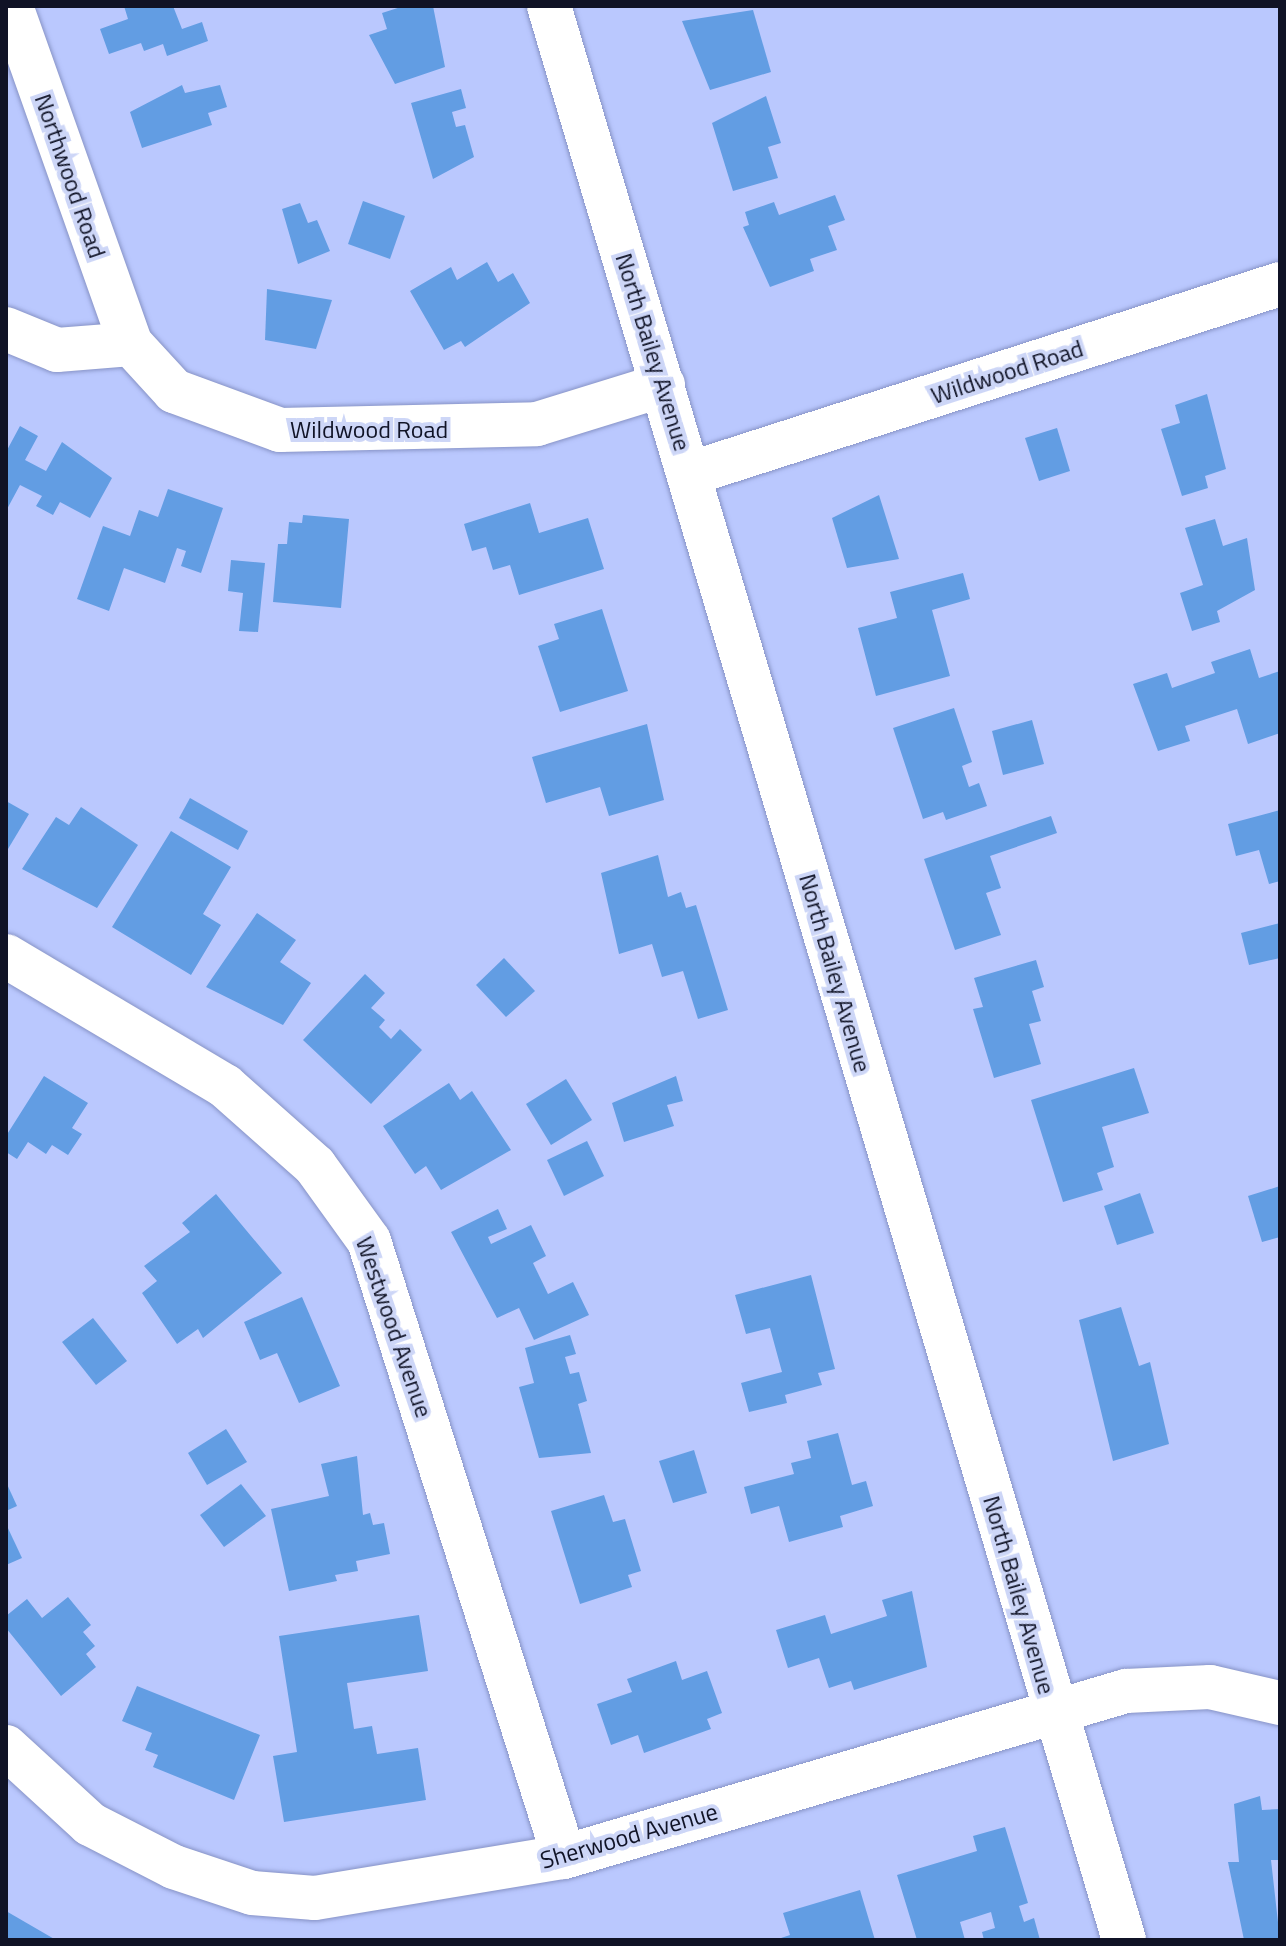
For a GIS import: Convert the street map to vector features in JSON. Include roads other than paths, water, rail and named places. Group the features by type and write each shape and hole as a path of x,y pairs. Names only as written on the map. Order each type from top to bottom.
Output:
{"street":[{"name":"Northwood Road","path":"11,6 131,344"},
{"name":"North Bailey Avenue","path":"549,6 1053,1712 1124,1940"},
{"name":"Wildwood Road","path":"689,474 1280,284"},
{"path":"6,329 57,350 131,344"},
{"name":"Wildwood Road","path":"131,344 174,391 280,430 537,424 663,385"},
{"name":"Westwood Avenue","path":"6,956 225,1086 315,1166 369,1241 564,1857"},
{"name":"Sherwood Avenue","path":"6,1748 90,1824 174,1867 252,1893 315,1898 564,1857 1126,1691 1210,1687 1280,1703"}]}
